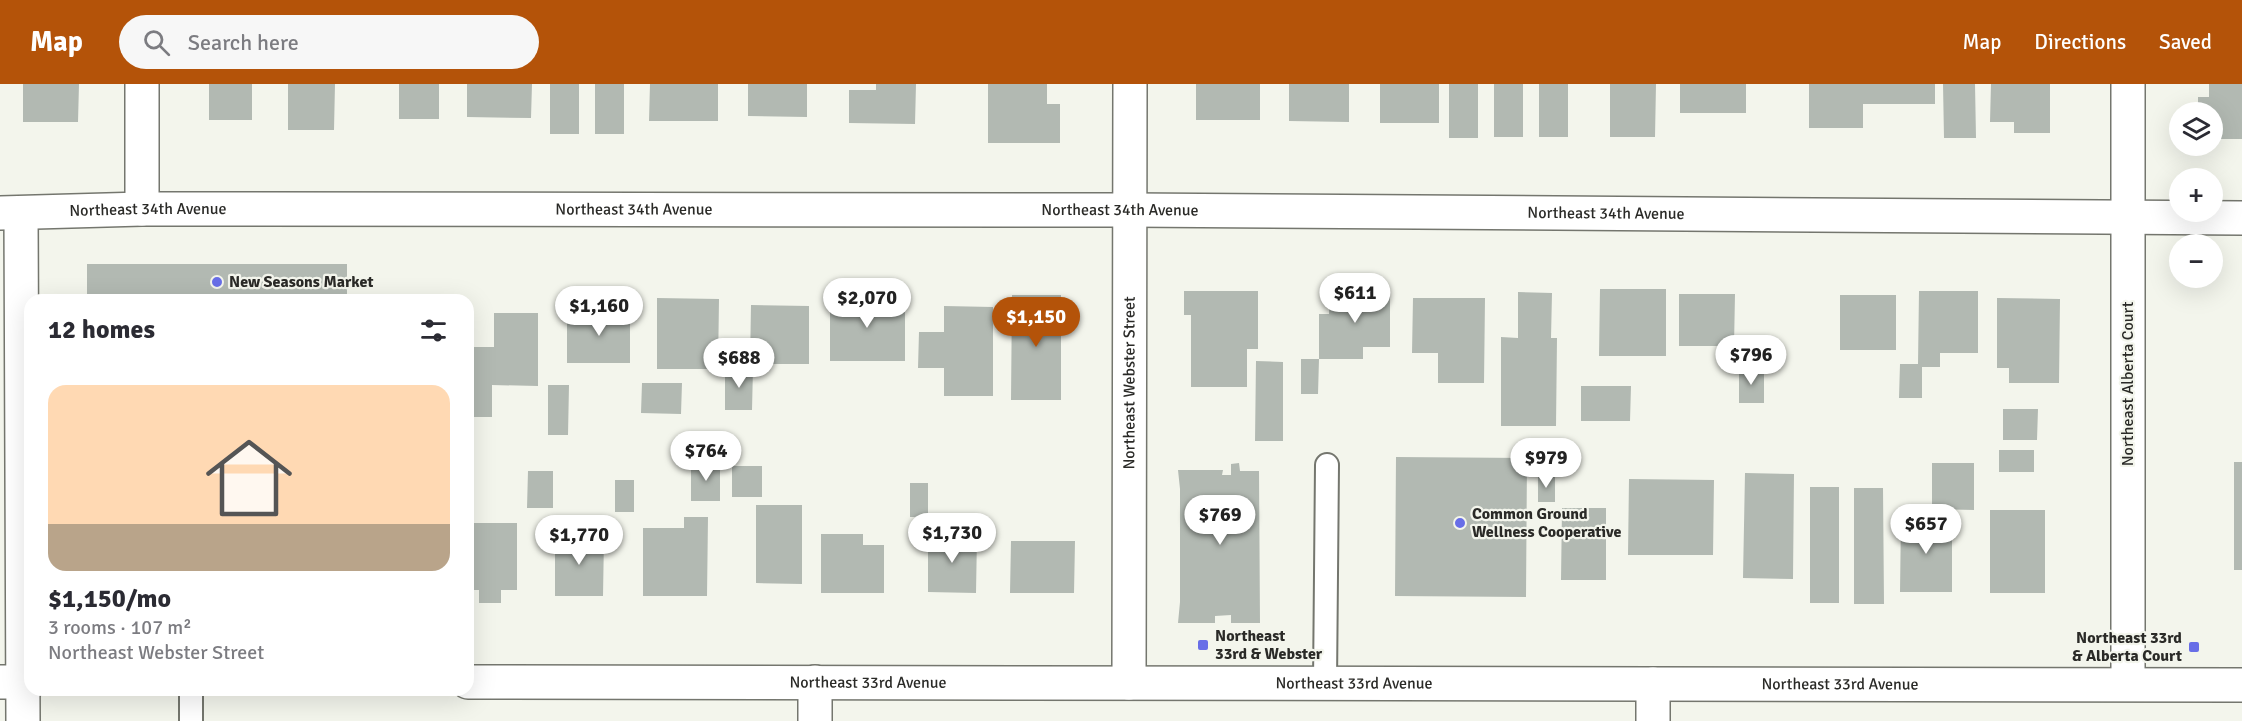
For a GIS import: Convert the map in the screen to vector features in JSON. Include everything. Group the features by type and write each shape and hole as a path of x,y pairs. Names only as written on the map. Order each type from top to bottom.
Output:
{"street":[{"path":"142,84 142,209"},
{"name":"Northeast Webster Street","path":"1129,683 1130,84"},
{"name":"Northeast Alberta Court","path":"2128,84 2128,684"},
{"name":"Northeast 34th Avenue","path":"11,213 142,209 1130,210 2242,218"},
{"path":"11,213 18,682 23,721"},
{"name":"Northeast 33rd Avenue","path":"474,682 2242,685"},
{"path":"815,682 815,721"},
{"path":"1653,684 1653,721"}],"lane":[{"path":"1325,683 1327,465"},
{"path":"191,696 191,721"}],"building":[{"path":"23,84 79,84 78,122 23,122"},
{"path":"209,84 252,84 252,120 209,120"},
{"path":"288,84 335,84 334,130 288,130"},
{"path":"399,84 439,84 439,119 399,119"},
{"path":"467,84 532,84 531,118 467,117"},
{"path":"550,84 579,84 579,134 550,134"},
{"path":"595,84 624,84 624,134 595,134"},
{"path":"650,84 718,84 718,121 649,121"},
{"path":"748,84 807,84 807,117 748,116"},
{"path":"876,84 916,84 915,124 849,123 849,90 876,90"},
{"path":"988,84 1047,84 1047,104 1060,104 1060,143 988,143"},
{"path":"1196,84 1260,84 1260,120 1196,120"},
{"path":"1289,84 1349,84 1349,122 1289,121"},
{"path":"1380,84 1439,84 1439,123 1380,123"},
{"path":"1449,84 1478,84 1478,138 1449,138"},
{"path":"1494,84 1523,84 1523,137 1494,137"},
{"path":"1539,84 1568,84 1568,137 1539,137"},
{"path":"1610,84 1656,84 1655,137 1610,137"},
{"path":"1680,84 1746,84 1746,113 1680,113"},
{"path":"1809,84 1935,84 1935,104 1863,104 1863,128 1809,128"},
{"path":"1943,84 1975,84 1976,138 1944,138"},
{"path":"1991,84 2050,84 2050,133 2014,133 2014,122 1990,122"},
{"path":"2209,84 2242,84 2242,139 2223,139 2223,102 2198,102 2198,97 2209,97"},
{"name":"New Seasons Market","path":"87,264 347,264 347,294 87,294"},
{"path":"1600,289 1666,289 1666,356 1599,356"},
{"path":"1330,290 1390,291 1390,347 1363,347 1363,359 1319,359 1319,314 1329,314"},
{"path":"1184,291 1258,291 1258,349 1247,349 1247,387 1191,387 1191,315 1184,315"},
{"path":"1919,291 1978,291 1978,353 1940,353 1940,367 1922,367 1922,398 1899,398 1900,364 1918,364"},
{"path":"1518,292 1552,293 1551,338 1557,338 1556,426 1501,426 1501,337 1518,338"},
{"path":"1679,294 1735,294 1734,346 1679,346"},
{"path":"1012,295 1061,295 1061,400 1011,400"},
{"path":"1840,295 1896,295 1896,350 1840,350"},
{"path":"830,297 905,298 905,361 830,361"},
{"path":"657,298 719,299 718,369 657,369"},
{"path":"1413,298 1485,298 1484,383 1438,383 1438,353 1412,353"},
{"path":"1997,298 2060,299 2059,383 2009,383 2009,368 1997,368"},
{"path":"751,305 809,306 809,364 750,364"},
{"path":"944,306 993,307 993,396 944,396 944,368 918,368 919,332 944,332"},
{"path":"567,311 630,311 630,363 567,363"},
{"path":"494,313 538,313 538,386 492,385 492,417 474,417 474,347 494,347"},
{"path":"1301,359 1319,359 1318,394 1301,394"},
{"path":"1256,361 1283,362 1283,441 1255,441"},
{"path":"725,368 753,368 752,410 725,410"},
{"path":"1739,369 1764,369 1764,403 1739,403"},
{"path":"642,383 682,383 681,414 641,413"},
{"path":"548,385 569,385 568,435 548,435"},
{"path":"1581,386 1631,386 1630,421 1581,421"},
{"path":"2003,409 2038,409 2037,440 2003,440"},
{"path":"1999,450 2034,450 2034,472 1999,472"},
{"path":"1396,457 1527,458 1526,597 1395,596"},
{"path":"2234,462 2242,462 2242,570 2234,570"},
{"path":"691,463 720,463 720,501 691,501"},
{"path":"1239,463 1240,471 1259,471 1260,623 1231,623 1231,615 1215,616 1215,623 1178,623 1180,489 1178,470 1223,470 1222,475 1231,475 1231,464"},
{"path":"1932,463 1974,463 1974,510 1932,509"},
{"path":"732,466 762,466 762,497 732,497"},
{"path":"528,471 553,471 553,508 527,508"},
{"path":"1745,473 1794,474 1793,579 1743,578"},
{"path":"1538,476 1555,476 1555,502 1538,502"},
{"path":"1629,479 1714,480 1713,555 1628,555"},
{"path":"615,480 634,480 634,512 615,512"},
{"path":"910,483 928,483 928,517 910,517"},
{"path":"1810,487 1839,487 1839,603 1810,603"},
{"path":"1854,488 1883,488 1884,604 1854,604"},
{"path":"756,505 802,505 802,584 756,583"},
{"path":"1562,508 1606,508 1606,580 1561,580"},
{"path":"1990,510 2045,510 2045,593 1990,593"},
{"path":"684,517 708,517 707,596 643,596 643,528 684,528"},
{"path":"1901,517 1952,517 1952,592 1900,592"},
{"path":"474,523 517,523 517,590 501,590 501,603 479,603 479,590 474,590"},
{"path":"821,534 863,534 863,545 884,545 884,593 821,593"},
{"path":"928,536 977,536 976,593 928,592"},
{"path":"555,537 604,537 603,596 555,596"},
{"path":"1011,541 1075,541 1074,593 1010,593"}],"place":[{"name":"New Seasons Market","path":"217,282"},
{"name":"Common Ground Wellness Cooperative","path":"1460,523"},
{"name":"Northeast 33rd & Webster","path":"1203,645"},
{"name":"Northeast 33rd & Alberta Court","path":"2194,647"}]}
